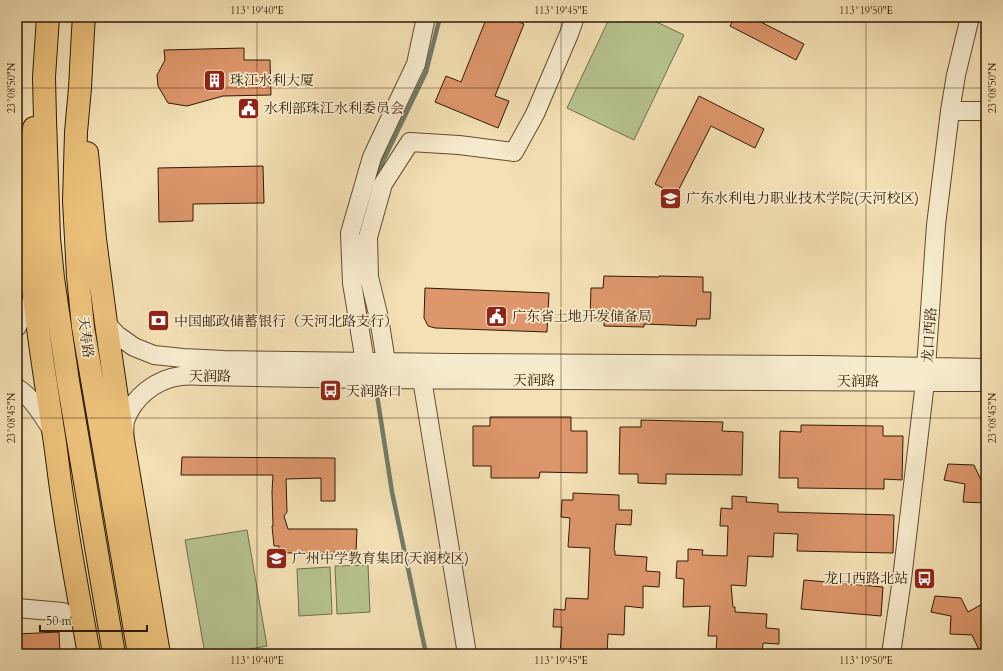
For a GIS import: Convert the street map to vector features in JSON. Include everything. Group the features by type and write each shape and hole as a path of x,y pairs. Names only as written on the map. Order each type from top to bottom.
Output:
{"highway":[{"name":"天寿路","path":"48,17 44,77 49,238 53,278 68,381 114,654"},
{"name":"天寿路","path":"84,17 76,132 74,201 78,276 85,334 139,654"},
{"path":"44,77 31,149 29,203 31,263 41,350 63,502 89,654"},
{"path":"80,88 95,239 106,323 124,446 159,654"}],"street":[{"path":"376,369 352,283 350,233 372,157 416,64 426,17"},
{"path":"376,369 379,318 369,277 368,237 383,184 410,142 459,145 514,152 535,114 575,17"},
{"name":"龙口西路","path":"891,654 903,572 926,374 936,225 950,110 956,74 970,17"},
{"path":"950,110 986,111"},
{"path":"17,327 21,317 32,300 31,263"},
{"name":"天润路","path":"106,323 117,335 134,347 154,355 183,358 376,369 926,374 986,382"},
{"name":"天润路","path":"124,446 125,422 133,405 147,390 164,381 181,376 376,369 422,379 926,374 986,368"},
{"path":"422,379 467,654"},
{"path":"17,388 28,396 39,409 54,432"},
{"path":"17,608 63,612"}],"green space":[{"path":"610,17 646,17 684,35 634,140 567,108"},
{"path":"247,530 267,646 223,654 205,654 185,540"},
{"path":"368,565 370,612 337,614 335,566"},
{"path":"330,567 332,614 299,616 297,569"}],"building":[{"path":"487,17 506,17 524,24 495,96 509,101 498,128 435,102 446,76 461,82"},
{"path":"735,17 751,17 804,44 796,60 730,26"},
{"name":"珠江水利大厦","path":"244,48 244,60 270,60 271,95 223,96 187,106 168,103 158,86 157,75 165,60 164,50"},
{"path":"699,96 764,129 755,148 711,126 676,195 655,184"},
{"path":"263,166 264,203 193,204 193,221 159,222 158,168"},
{"path":"604,276 703,277 703,292 711,292 710,319 697,319 696,326 644,324 644,327 604,326 604,318 590,318 591,288 603,288"},
{"path":"425,288 549,293 547,332 435,328 428,326 424,318"},
{"path":"490,417 571,417 571,431 587,431 587,473 540,472 539,478 491,478 491,466 473,466 473,426 490,426"},
{"path":"641,420 723,422 722,431 743,432 742,475 666,474 666,484 638,483 638,474 619,474 620,427 641,427"},
{"path":"801,425 883,426 883,436 903,436 902,480 884,479 884,489 798,488 798,478 779,478 780,431 801,432"},
{"path":"182,457 335,458 335,501 321,501 321,478 286,479 287,512 284,516 288,529 357,529 356,552 286,553 279,551 279,546 274,546 272,526 273,475 181,475"},
{"path":"948,464 974,465 981,480 986,477 986,503 963,502 965,484 944,480"},
{"path":"573,493 619,495 619,510 632,510 631,525 616,524 615,555 647,557 646,571 660,572 659,587 643,586 643,608 625,606 624,635 608,634 607,654 560,654 562,627 553,627 554,609 565,610 566,598 588,599 590,548 568,547 570,518 561,517 562,500 573,500"},
{"path":"732,496 747,497 746,502 778,504 778,512 894,515 893,553 797,551 798,534 774,533 773,557 748,556 746,586 731,585 733,607 735,607 735,612 767,614 766,628 779,629 779,644 763,643 762,654 716,654 717,636 708,636 710,606 683,607 684,579 676,578 677,561 688,561 688,549 703,550 702,555 727,556 728,526 720,526 721,508 732,509"},
{"path":"804,580 883,587 881,616 801,609"},
{"path":"935,596 961,598 968,612 986,602 986,654 981,654 972,635 950,634 951,616 931,612"},
{"path":"59,632 60,654 17,654 17,634"}],"waterway":[{"path":"377,179 383,161 426,72 440,17"},
{"path":"375,382 392,492 426,654"}],"place":[{"name":"珠江水利大厦","path":"214,80"},
{"name":"水利部珠江水利委员会","path":"249,108"},
{"name":"广东水利电力职业技术学院(天河校区)","path":"671,198"},
{"name":"广东省土地开发储备局","path":"496,316"},
{"name":"中国邮政储蓄银行（天河北路支行）","path":"158,321"},
{"name":"天润路口","path":"330,391"},
{"name":"广州中学教育集团(天润校区)","path":"277,558"},
{"name":"龙口西路北站","path":"924,578"}]}
